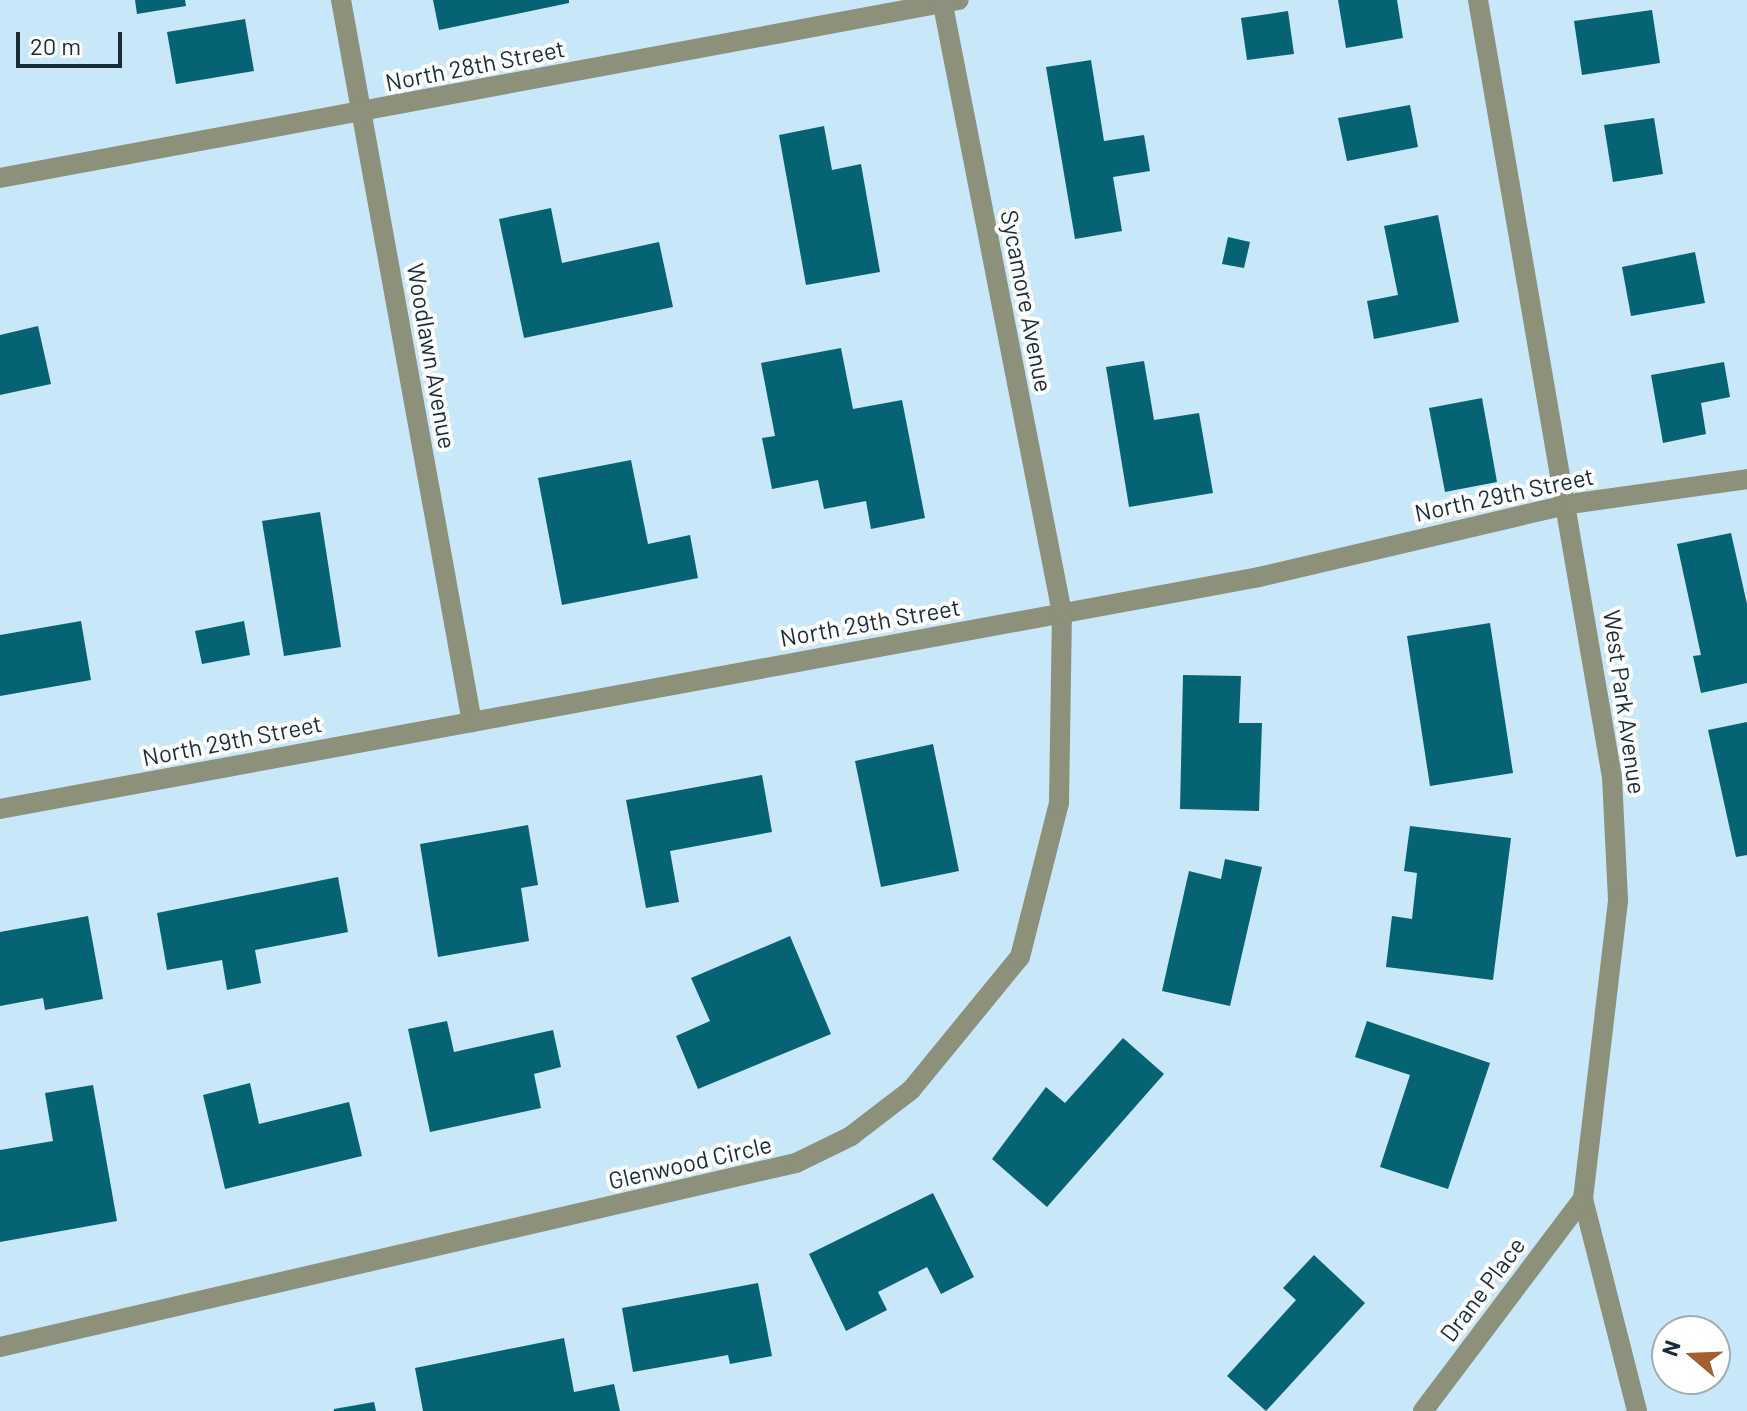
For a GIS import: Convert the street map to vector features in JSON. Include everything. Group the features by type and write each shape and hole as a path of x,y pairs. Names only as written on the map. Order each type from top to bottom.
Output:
{"street":[{"name":"Woodlawn Avenue","path":"341,0 472,722"},
{"name":"West Park Avenue","path":"1478,0 1570,504 1612,777 1618,901 1583,1199 1637,1411"},
{"name":"North 28th Street","path":"0,178 362,113 948,1"},
{"name":"Sycamore Avenue","path":"948,1 1062,613"},
{"name":"North 29th Street","path":"0,809 1259,577 1570,504 1747,479"},
{"name":"Glenwood Circle","path":"0,1347 748,1180 851,1136 911,1090 1020,957 1059,803 1062,613"},
{"name":"Drane Place","path":"1423,1411 1583,1199"}],"building":[{"path":"135,0 185,0 186,6 137,14"},
{"path":"433,0 569,0 569,3 439,30"},
{"path":"1338,0 1397,0 1403,38 1346,48"},
{"path":"1652,10 1660,63 1582,75 1574,21"},
{"path":"1288,11 1294,54 1247,60 1241,18"},
{"path":"245,19 254,71 176,84 167,32"},
{"path":"1091,60 1104,141 1144,135 1150,171 1113,177 1122,231 1075,239 1046,67"},
{"path":"1410,105 1418,147 1347,161 1338,118"},
{"path":"1654,118 1663,174 1613,182 1604,125"},
{"path":"824,126 832,170 861,164 880,272 806,285 779,135"},
{"path":"551,208 562,263 659,242 673,307 524,338 499,219"},
{"path":"1438,215 1459,322 1374,339 1367,301 1398,295 1384,226"},
{"path":"1228,237 1250,242 1244,268 1222,264"},
{"path":"1695,252 1705,303 1631,316 1622,267"},
{"path":"38,326 51,384 0,395 0,335"},
{"path":"841,348 853,409 902,400 925,518 871,529 866,501 824,509 818,480 772,489 762,438 775,436 761,363"},
{"path":"1144,361 1154,420 1199,413 1213,493 1129,507 1106,367"},
{"path":"1724,362 1730,397 1701,403 1706,434 1663,443 1651,375"},
{"path":"1482,398 1497,482 1445,492 1429,408"},
{"path":"631,460 648,544 690,535 698,578 562,605 538,478"},
{"path":"320,512 341,647 284,656 262,521"},
{"path":"1731,533 1747,604 1747,683 1701,693 1693,656 1701,655 1677,544"},
{"path":"81,621 91,680 0,696 0,635"},
{"path":"244,621 250,655 202,664 195,631"},
{"path":"1490,623 1513,773 1430,786 1407,636"},
{"path":"1183,675 1241,676 1239,723 1262,723 1259,811 1180,809"},
{"path":"1747,722 1747,855 1736,857 1708,730"},
{"path":"933,744 959,871 881,887 855,761"},
{"path":"762,775 772,832 670,851 679,902 646,908 626,800"},
{"path":"528,825 538,885 521,888 529,941 438,957 420,844"},
{"path":"1410,826 1511,838 1493,980 1386,967 1392,916 1412,919 1417,873 1404,871"},
{"path":"1225,859 1262,867 1230,1006 1162,991 1189,871 1221,879"},
{"path":"338,877 348,932 255,950 261,983 227,990 222,960 167,970 157,913"},
{"path":"88,916 103,999 45,1010 43,998 0,1006 0,932"},
{"path":"790,936 831,1034 698,1089 676,1036 710,1021 691,978"},
{"path":"447,1021 454,1052 553,1030 561,1067 534,1074 541,1108 430,1132 408,1029"},
{"path":"1367,1021 1490,1063 1448,1189 1380,1167 1410,1075 1355,1057"},
{"path":"1123,1038 1164,1074 1047,1207 992,1159 1046,1087 1065,1103"},
{"path":"250,1083 259,1124 349,1102 362,1156 225,1189 203,1095"},
{"path":"93,1085 117,1221 0,1242 0,1150 53,1141 45,1093"},
{"path":"933,1193 974,1277 941,1294 927,1267 878,1292 887,1310 846,1331 809,1254"},
{"path":"1314,1255 1365,1303 1266,1411 1227,1376 1296,1300 1283,1288"},
{"path":"758,1283 772,1356 730,1364 728,1355 633,1372 622,1308"},
{"path":"564,1338 574,1392 614,1384 620,1411 423,1411 415,1368"},
{"path":"374,1402 376,1411 334,1411 334,1409"}]}
